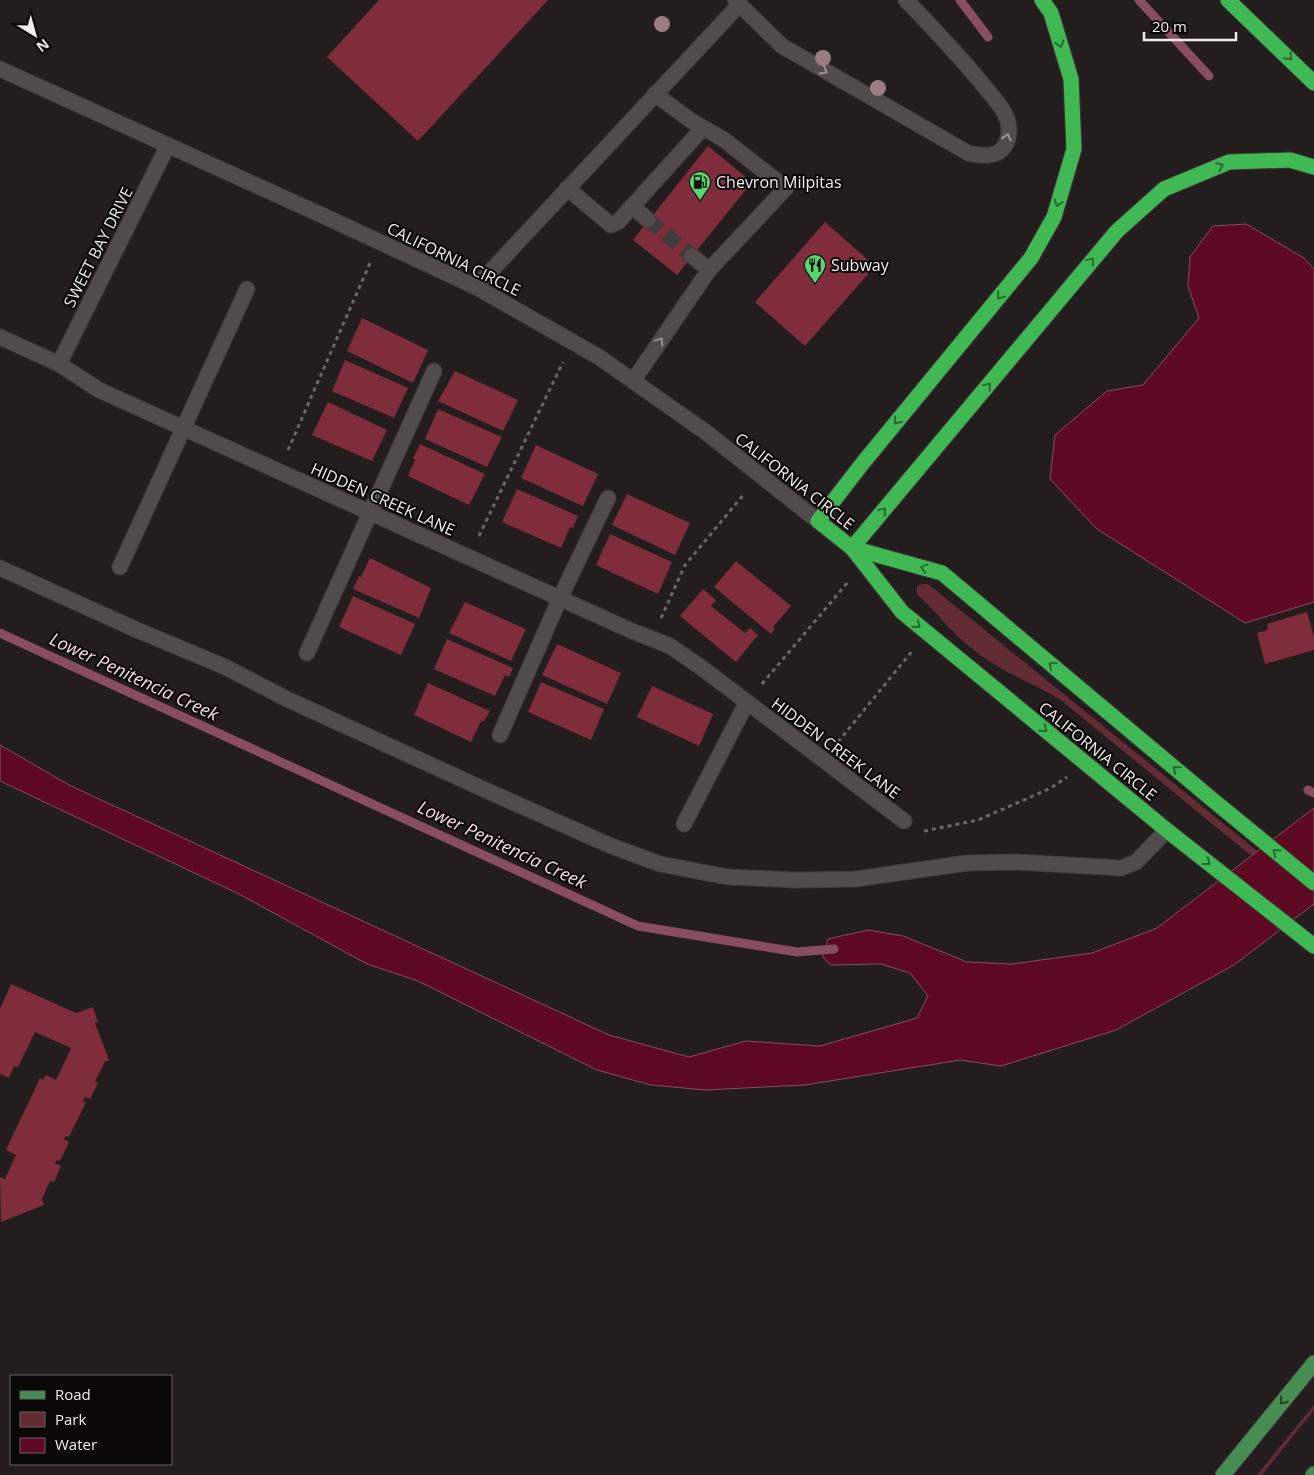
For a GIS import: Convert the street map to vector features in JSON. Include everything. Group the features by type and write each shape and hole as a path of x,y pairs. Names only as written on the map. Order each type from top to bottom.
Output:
{"highway":[{"path":"818,521 862,464 1031,258 1054,217 1074,148 1071,80 1051,13 1042,0"},
{"path":"1228,0 1314,82"},
{"path":"852,548 1117,231 1164,189 1229,162 1290,160 1314,167"},
{"name":"CALIFORNIA CIRCLE","path":"818,521 852,548 902,612 1168,831 1314,946"},
{"name":"CALIFORNIA CIRCLE","path":"852,548 942,573 1314,883"}],"main road":[{"path":"1223,1475 1314,1363"}],"street":[{"path":"476,287 655,94 737,2 782,46 968,153 986,155 995,153 1003,148 1008,137 1009,126 1001,107 970,68 906,0"},
{"name":"CALIFORNIA CIRCLE","path":"0,69 476,287 599,357 707,433 818,521"},
{"path":"633,381 709,270 786,188 723,139 690,120 655,94"},
{"path":"567,188 611,224 618,222 703,128"},
{"name":"SWEET BAY DRIVE","path":"59,364 168,145"},
{"path":"632,206 648,220"},
{"path":"692,256 709,270"},
{"path":"120,567 247,289"},
{"name":"HIDDEN CREEK LANE","path":"0,337 59,364 99,390 670,646 747,702 904,822"},
{"path":"307,653 434,371"},
{"path":"500,735 560,598 608,498"},
{"path":"0,568 223,666 289,700 501,797 609,845 660,864 728,877 797,880 856,879 967,863 1015,862 1122,868 1136,862 1168,831"},
{"name":"HIDDEN CREEK LANE","path":"684,824 747,702"}],"path":[{"path":"278,471 379,242"},
{"path":"469,557 572,342"},
{"path":"652,639 685,565 761,475"},
{"path":"747,702 864,563"},
{"path":"823,760 927,633"},
{"path":"904,822 920,832 978,820 1051,788 1086,764"}],"green space":[{"path":"928,584 1314,897 1314,907 1062,701 996,665 967,645 917,594 917,586"},
{"path":"1314,1405 1314,1410 1262,1475 1257,1475"}],"water":[{"path":"1246,224 1304,258 1314,269 1314,602 1245,623 1097,529 1050,479 1055,435 1107,391 1143,385 1199,318 1188,286 1190,257 1213,226"},
{"path":"0,745 71,786 609,1035 689,1057 746,1041 820,1046 917,1018 928,996 910,973 881,964 830,965 823,957 828,939 868,930 903,936 967,962 1012,964 1092,953 1157,928 1314,808 1314,904 1234,965 1116,1030 1001,1066 960,1060 805,1085 705,1090 651,1085 597,1070 418,981 367,964 239,894 0,781"}],"building":[{"path":"379,0 548,0 418,141 327,57"},
{"name":"Chevron Milpitas","path":"708,146 752,182 677,275 633,240"},
{"name":"Subway","path":"825,222 875,266 805,346 755,302"},
{"path":"362,318 428,350 413,383 347,351"},
{"path":"345,360 408,388 394,418 332,391"},
{"path":"455,371 518,400 503,431 438,401"},
{"path":"328,402 387,430 372,461 312,435"},
{"path":"438,409 502,437 487,467 425,439"},
{"path":"420,444 485,474 469,505 408,476 415,460 413,458"},
{"path":"536,445 598,474 583,506 521,478"},
{"path":"517,489 578,516 573,528 570,527 561,548 502,522"},
{"path":"627,494 690,523 675,555 612,525"},
{"path":"610,534 672,562 658,594 596,565"},
{"path":"370,558 431,588 419,618 353,589"},
{"path":"736,561 791,606 773,627 775,629 771,634 714,587"},
{"path":"703,589 716,600 711,606 745,633 750,628 758,635 736,662 680,616"},
{"path":"353,596 415,624 401,655 339,627"},
{"path":"465,602 526,629 511,661 449,633"},
{"path":"1307,612 1314,637 1314,650 1265,664 1257,633 1268,630 1267,624"},
{"path":"447,639 513,668 509,677 505,675 495,696 434,669"},
{"path":"557,644 621,673 607,704 542,675"},
{"path":"541,682 604,709 591,740 528,712"},
{"path":"428,683 490,711 484,721 481,721 471,742 414,715"},
{"path":"652,686 713,714 699,746 637,717"},
{"path":"11,984 76,1013 93,1007 98,1022 95,1023 109,1060 105,1062 95,1081 98,1083 90,1099 85,1097 83,1101 86,1102 69,1137 66,1136 64,1139 69,1142 60,1161 57,1160 55,1163 61,1166 54,1182 50,1181 42,1199 44,1205 1,1222 0,1177 5,1179 16,1155 6,1150 40,1078 43,1080 46,1075 56,1080 71,1048 35,1032 18,1067 14,1066 9,1078 0,1074 0,1009"}],"waterway":[{"path":"960,0 988,37"},
{"path":"1139,0 1209,76"},
{"name":"Lower Penitencia Creek","path":"0,633 638,926 797,952 834,949"},
{"path":"1308,790 1314,793"}],"tunnel":[{"path":"648,220 692,256"}],"place":[{"name":"Chevron Milpitas","path":"700,201"},
{"name":"Subway","path":"815,284"}]}
